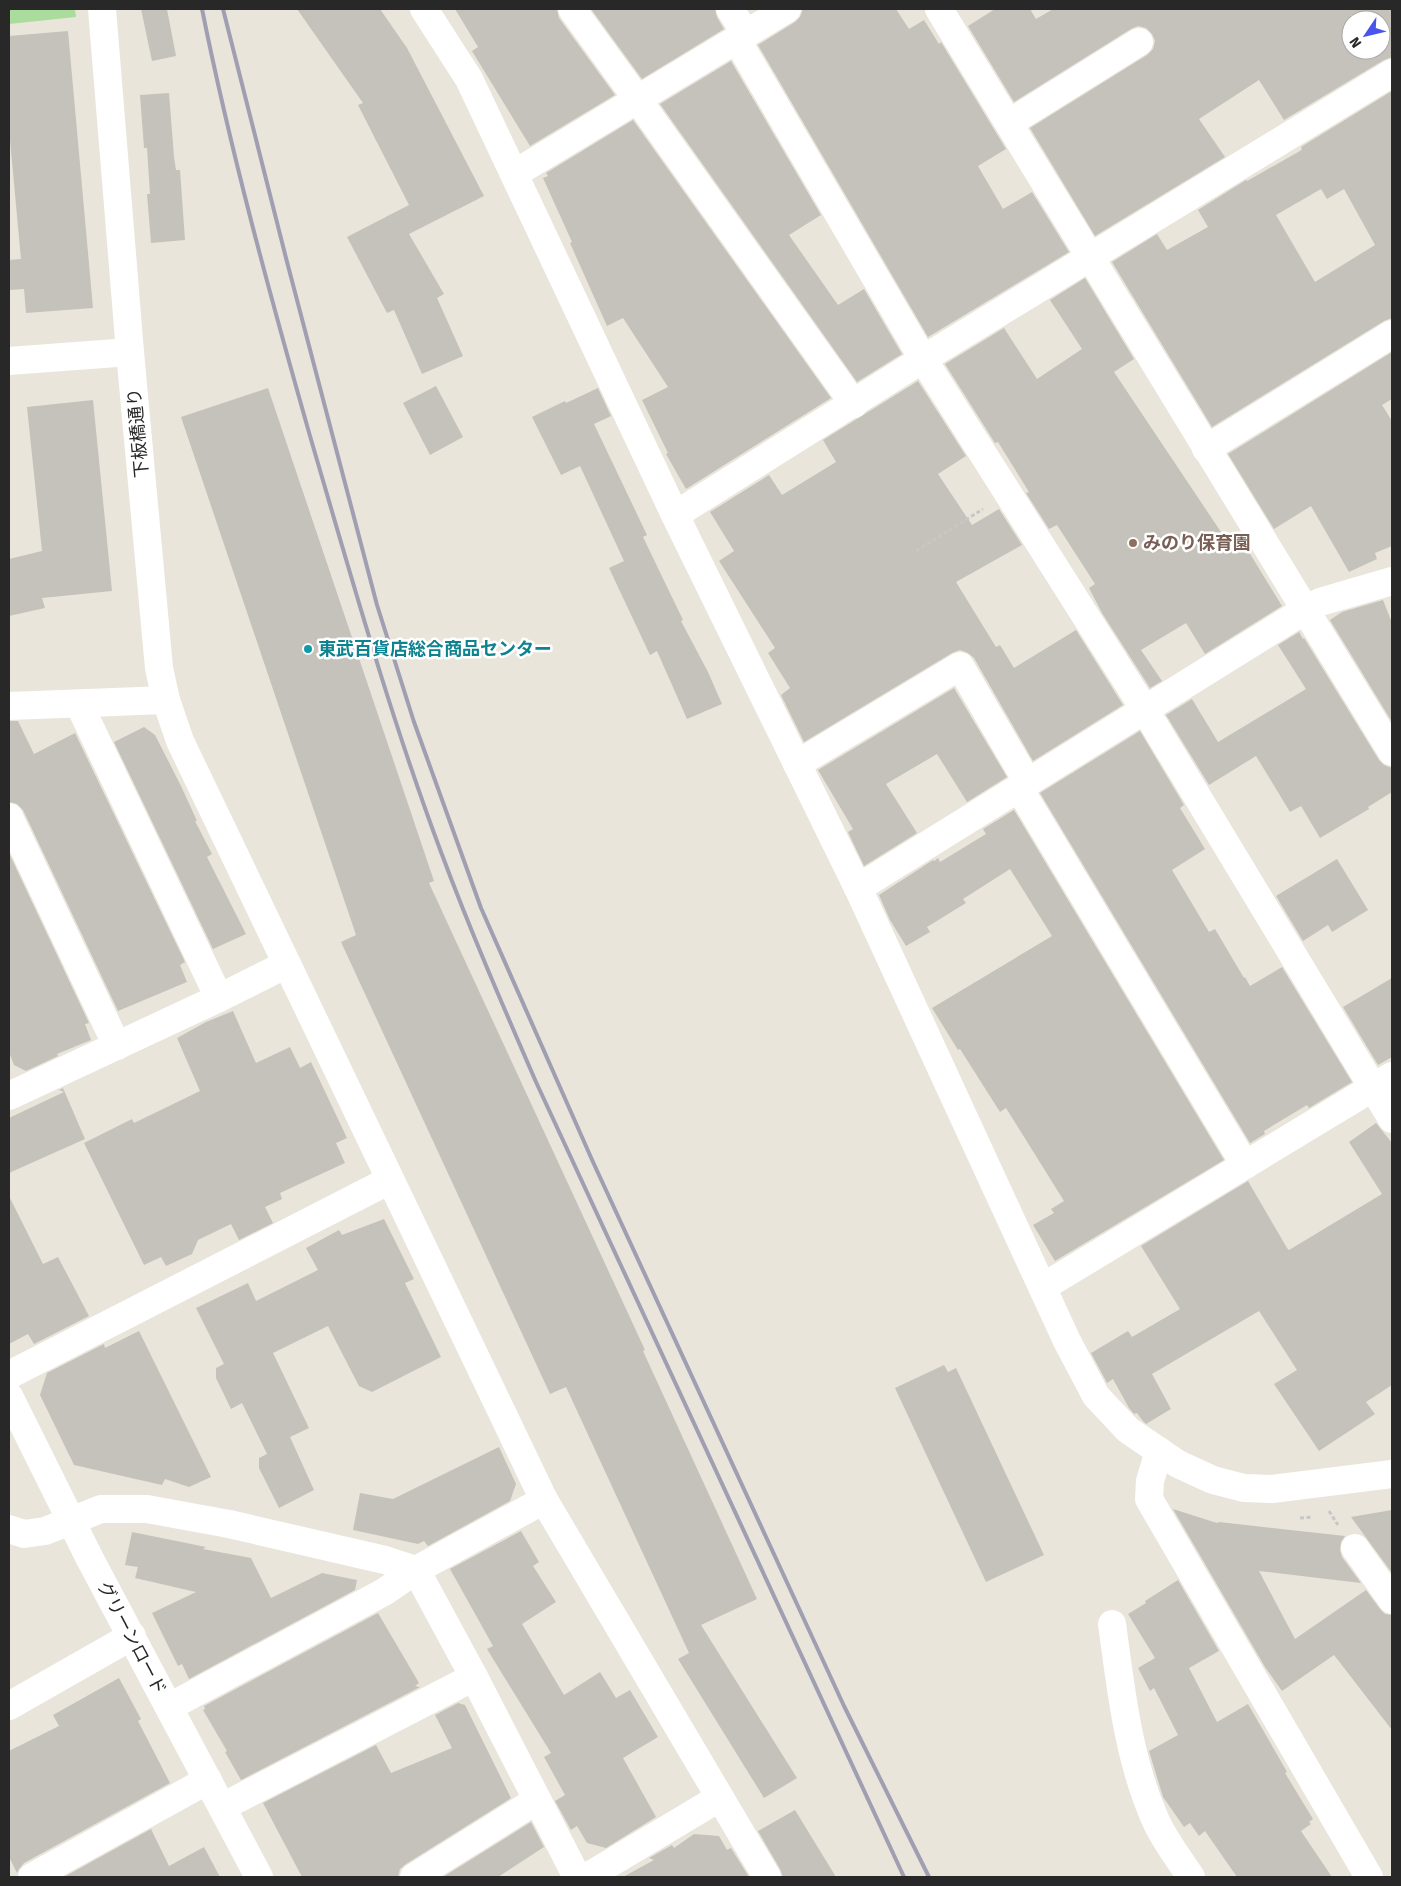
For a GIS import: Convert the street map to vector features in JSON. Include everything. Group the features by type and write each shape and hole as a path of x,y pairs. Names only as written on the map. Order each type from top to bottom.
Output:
{"street":[{"name":"下板橋通り","path":"102,9 130,352 159,668 166,700 180,742 544,1500 767,1877"},
{"path":"424,9 469,80 675,515 858,888 1067,1341 1096,1396 1128,1430 1178,1464 1213,1480 1244,1488 1272,1488 1392,1474"},
{"path":"572,9 854,404"},
{"path":"730,9 742,37 924,360 1383,1082 1392,1119"},
{"path":"514,174 788,9"},
{"path":"938,9 1092,257 1206,449 1392,752"},
{"path":"1009,123 1140,42"},
{"path":"675,515 1392,73"},
{"path":"1206,449 1392,334"},
{"path":"9,361 130,352"},
{"path":"858,888 1305,610 1320,602 1392,581"},
{"path":"797,764 960,666 1024,785 1245,1165"},
{"path":"9,706 166,700"},
{"path":"79,704 219,998"},
{"path":"9,817 116,1046"},
{"path":"11,1090 116,1046 287,964"},
{"path":"1042,1287 1383,1082"},
{"path":"9,1375 390,1180"},
{"name":"グリーンロード","path":"9,1396 71,1520 222,1807 252,1875"},
{"path":"1159,1451 1150,1481 1150,1499 1369,1877"},
{"path":"169,1707 384,1592 416,1570 544,1500"},
{"path":"9,1529 24,1534 45,1532 100,1508 147,1509 257,1531 385,1560 416,1570 474,1677 577,1877"},
{"path":"1355,1548 1392,1600"},
{"path":"1112,1624 1123,1701 1138,1767 1155,1819 1191,1877"},
{"path":"9,1706 132,1636"},
{"path":"222,1807 474,1677"},
{"path":"32,1877 208,1780"},
{"path":"587,1877 719,1798"},
{"path":"414,1877 537,1800"}],"path":[{"path":"916,551 1008,493"}],"green space":[{"path":"9,9 75,9 76,17 9,24"}],"building":[{"path":"141,9 167,9 176,56 152,61"},
{"path":"297,9 380,9 407,48 484,196 409,234 444,294 437,298 463,356 422,374 394,310 387,313 347,237 409,205 358,105 363,103"},
{"path":"455,9 557,9 559,18 615,95 530,146 472,51 478,47"},
{"path":"591,9 715,9 724,29 642,79"},
{"path":"803,9 896,9 909,29 924,20 939,44 941,42 1006,149 978,166 1003,209 1032,192 1069,252 928,337 758,45 795,22 800,17"},
{"path":"995,9 1030,9 1036,19 1053,9 1392,9 1392,57 1391,10 1341,10 1341,60 1384,60 1284,120 1259,80 1199,119 1225,157 1095,236 1030,128 1147,55 1153,49 1155,41 1152,34 1146,28 1138,26 1131,29 1014,102 968,26"},
{"path":"68,31 93,308 26,313 24,289 9,290 9,260 21,259 9,140 9,36"},
{"path":"731,61 821,215 789,235 838,305 864,289 902,354 857,382 660,104"},
{"path":"1392,91 1392,318 1384,321 1212,427 1112,262 1157,234 1167,250 1208,227 1198,210 1246,180 1300,151 1301,147","holes":["1321,189 1327,199 1344,189 1375,245 1315,282 1276,215"]},
{"path":"169,93 174,157 176,170 180,170 185,240 151,243 147,194 150,194 147,148 144,148 140,95"},
{"path":"633,120 831,398 686,489 666,454 668,453 642,400 668,387 623,318 607,326 543,178 548,176 546,173"},
{"path":"1085,278 1134,359 1114,372 1225,538 1236,531 1282,606 1205,654 1186,623 1141,650 1162,681 1150,688 1102,613 1089,588 1095,584 1057,525 1049,529 1026,493 1029,492 998,442 995,443 945,364 1004,328 1037,379 1082,349 1050,300"},
{"path":"1392,352 1392,399 1382,405 1392,421 1392,546 1375,553 1377,559 1349,572 1311,506 1274,529 1228,454"},
{"path":"918,381 966,456 938,474 972,525 999,509 1022,545 956,582 996,647 1000,645 1014,668 1076,630 1123,705 1033,761 974,658 960,650 804,742 781,695 790,688 768,653 775,648 719,561 734,551 710,512 769,475 782,495 836,462 823,440"},
{"path":"436,386 463,437 430,455 403,403"},
{"path":"268,388 434,881 429,883 645,1350 643,1351 757,1599 701,1625 797,1778 764,1798 678,1659 689,1653 566,1387 550,1394 341,942 356,935 181,417"},
{"path":"598,388 611,416 594,424 647,535 643,537 683,620 681,621 708,672 722,704 687,719 657,651 650,655 609,568 624,561 580,466 561,475 532,417"},
{"path":"93,400 112,591 42,598 45,608 9,616 9,559 42,551 27,407"},
{"path":"1383,600 1392,623 1392,722 1330,620 1342,612"},
{"path":"1299,632 1379,760 1384,765 1392,768 1392,792 1368,807 1369,809 1320,838 1301,806 1290,812 1256,756 1209,785 1166,715 1192,699 1218,742 1306,689 1278,645"},
{"path":"954,688 1007,777 967,802 937,754 886,784 917,833 864,866 848,832 853,829 818,770"},
{"path":"9,721 18,721 34,754 75,733 185,962 180,965 187,982 118,1011 23,810 17,804 9,802"},
{"path":"144,727 155,735 181,786 197,821 195,821 212,854 207,857 246,934 213,949 114,742"},
{"path":"1140,731 1184,805 1180,808 1205,849 1172,870 1209,932 1215,929 1250,986 1282,967 1352,1082 1309,1108 1307,1105 1264,1131 1265,1134 1250,1143 1040,793"},
{"path":"1014,810 1224,1160 1055,1261 1033,1225 1054,1213 1051,1209 1064,1201 1006,1108 1000,1112 932,1008 1052,936 1010,869 963,899 966,903 927,927 930,932 906,946 890,920 879,895 933,860 938,858 940,862 986,834 983,829"},
{"path":"9,853 89,1023 85,1024 91,1040 57,1054 58,1056 26,1071 14,1065 9,1052"},
{"path":"1337,859 1368,910 1332,932 1328,925 1303,941 1276,896"},
{"path":"1392,978 1392,1057 1378,1065 1343,1007"},
{"path":"233,1011 256,1063 290,1047 300,1068 311,1062 347,1138 336,1143 345,1163 280,1193 282,1199 265,1207 273,1223 239,1240 231,1224 198,1240 192,1254 166,1266 161,1257 144,1265 84,1143 132,1119 134,1123 200,1091 177,1038 206,1022"},
{"path":"63,1088 85,1139 9,1173 9,1118 64,1092 59,1090"},
{"path":"1376,1123 1392,1143 1392,1385 1366,1402 1375,1414 1319,1451 1274,1384 1297,1370 1259,1311 1152,1374 1171,1409 1146,1424 1137,1413 1134,1414 1129,1408 1113,1379 1107,1383 1091,1353 1128,1331 1132,1337 1180,1309 1141,1246 1248,1181 1289,1250 1382,1194 1349,1142"},
{"path":"9,1196 43,1264 58,1257 89,1316 34,1344 28,1334 9,1344"},
{"path":"384,1219 414,1279 405,1283 441,1357 372,1392 359,1386 328,1326 273,1353 309,1428 290,1437 314,1490 279,1508 259,1468 259,1458 267,1454 242,1403 231,1409 216,1378 216,1368 224,1364 196,1308 248,1283 256,1301 318,1270 306,1248 339,1230 342,1235"},
{"path":"139,1331 211,1477 189,1487 165,1479 162,1485 74,1465 40,1395 47,1373 104,1344 105,1348"},
{"path":"944,1365 948,1372 956,1368 1044,1555 986,1582 895,1388"},
{"path":"499,1447 516,1484 510,1501 428,1546 424,1541 418,1544 353,1530 360,1493 393,1499"},
{"path":"1173,1509 1217,1523 1345,1536 1341,1542 1340,1550 1342,1557 1361,1583 1259,1571 1295,1639 1366,1590 1385,1614 1392,1615 1392,1730 1334,1655 1282,1691 1265,1667"},
{"path":"1392,1510 1392,1573 1351,1517"},
{"path":"521,1531 539,1562 533,1566 556,1602 522,1624 564,1695 600,1672 616,1698 630,1690 658,1737 623,1758 656,1817 606,1848 587,1843 577,1826 571,1830 555,1801 565,1795 544,1757 551,1753 487,1649 493,1646 450,1569"},
{"path":"132,1532 251,1558 271,1598 322,1573 357,1580 355,1590 189,1679 182,1664 178,1666 152,1613 196,1592 135,1578 138,1567 125,1565"},
{"path":"1178,1580 1219,1651 1189,1668 1217,1722 1248,1704 1287,1772 1285,1773 1313,1819 1309,1822 1311,1824 1301,1831 1332,1877 1237,1877 1205,1831 1199,1836 1190,1823 1184,1827 1163,1797 1149,1751 1178,1735 1154,1688 1150,1691 1138,1668 1155,1658 1128,1614"},
{"path":"378,1613 419,1683 415,1686 420,1687 241,1780 225,1752 227,1751 203,1710 205,1709 204,1706"},
{"path":"119,1678 141,1719 138,1721 170,1783 24,1863 17,1873 9,1857 9,1751 59,1726 53,1715"},
{"path":"458,1703 465,1705 511,1798 406,1864 400,1869 398,1877 302,1877 263,1803 376,1745 391,1773 452,1748 435,1715"},
{"path":"795,1810 836,1877 783,1877 758,1831"},
{"path":"531,1822 544,1847 498,1877 443,1877"},
{"path":"151,1829 169,1866 204,1847 220,1877 64,1877"},
{"path":"694,1834 719,1836 727,1850 731,1848 749,1877 623,1877 654,1860 649,1858 672,1845 674,1848"}],"railway":[{"path":"202,9 225,117 252,224 310,436 388,698 441,852 475,939 536,1082 904,1877"},
{"path":"223,9 377,605 414,722 481,908 593,1162 844,1706 929,1877"}],"place":[{"name":"みのり保育園","path":"1133,543"},
{"name":"東武百貨店総合商品センター","path":"308,649"}]}
